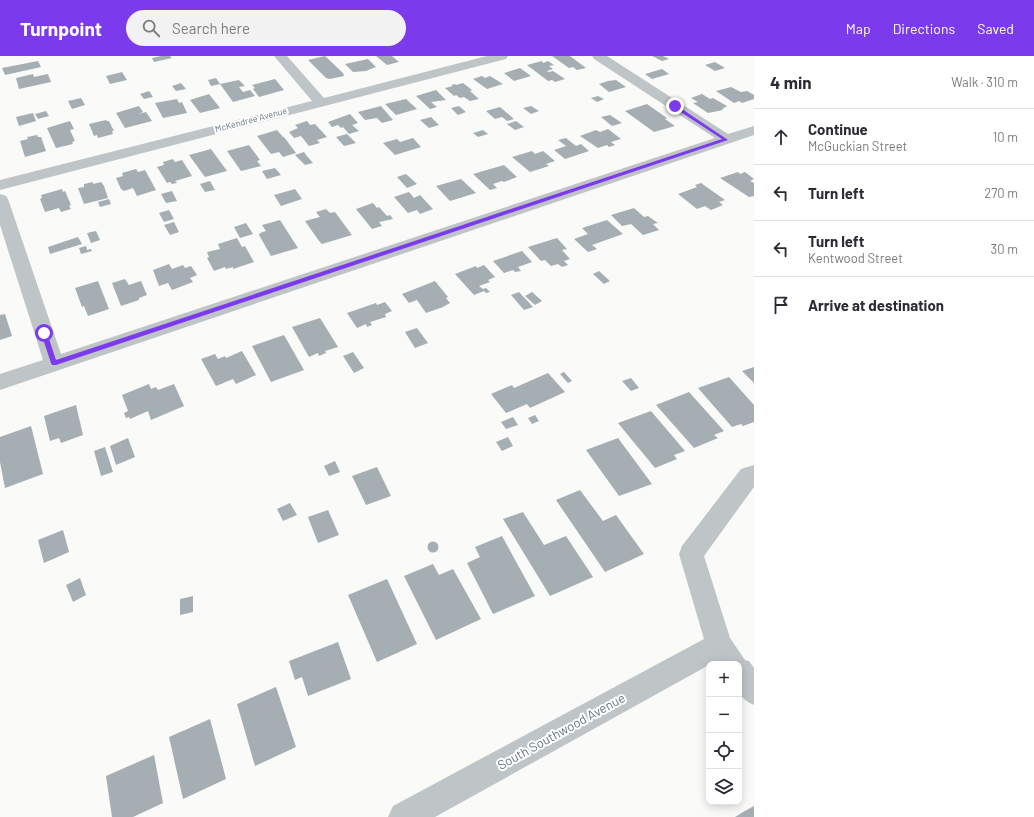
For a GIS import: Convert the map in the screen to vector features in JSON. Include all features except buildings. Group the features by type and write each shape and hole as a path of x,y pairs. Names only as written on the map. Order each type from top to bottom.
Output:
{"street":[{"path":"280,56 320,102"},
{"name":"McKendree Avenue","path":"0,185 502,56"},
{"path":"598,56 726,140"},
{"path":"0,382 754,130"},
{"path":"0,199 54,363"},
{"path":"726,654 691,554 749,476 754,475"},
{"name":"South Southwood Avenue","path":"404,817 726,654"},
{"path":"742,675 754,691"}],"route":[{"path":"44,333 54,363 726,140 675,106"}]}
